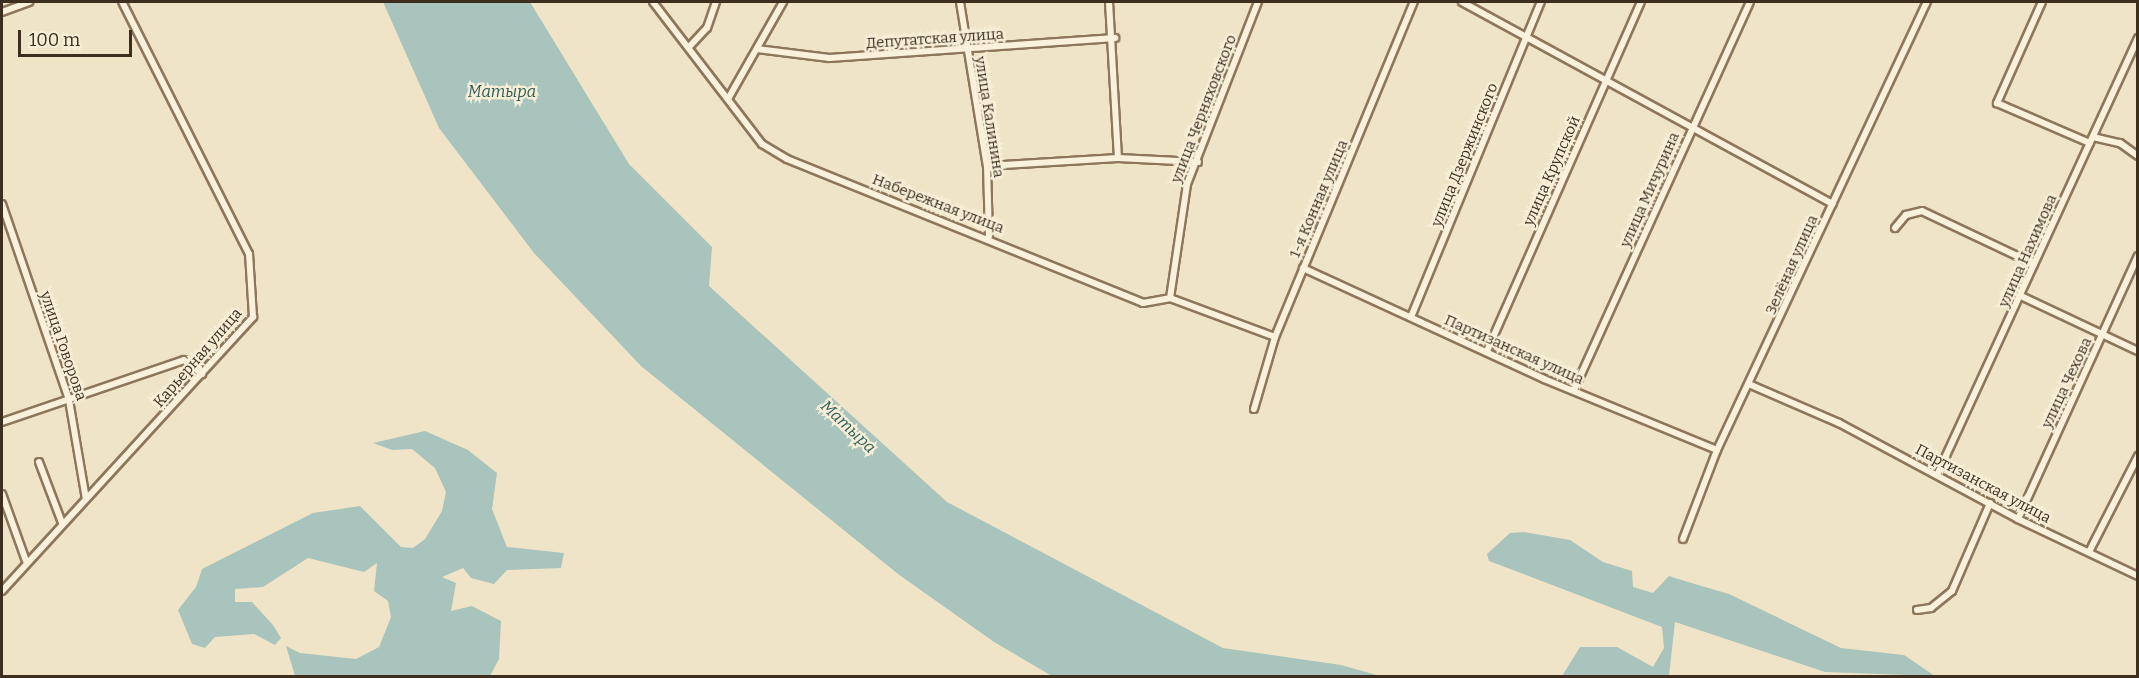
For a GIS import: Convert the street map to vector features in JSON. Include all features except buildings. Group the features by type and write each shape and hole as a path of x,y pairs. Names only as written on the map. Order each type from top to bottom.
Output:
{"street":[{"path":"2,12 29,2"},
{"name":"Карьерная улица","path":"2,591 26,561 253,317 249,254 122,2"},
{"name":"Набережная улица","path":"653,2 762,144 787,159 989,236 1143,303 1170,298 1275,337"},
{"path":"689,47 707,28 716,2"},
{"path":"728,99 783,2"},
{"name":"улица Калинина","path":"960,2 987,166 989,236"},
{"path":"1109,2 1115,38 1118,158"},
{"name":"улица Черняховского","path":"1170,298 1187,184 1198,162 1258,2"},
{"name":"1-я Конная улица","path":"1254,409 1275,337 1414,2"},
{"path":"1462,2 1607,76 1832,204"},
{"name":"улица Дзержинского","path":"1411,317 1541,2"},
{"name":"улица Крупской","path":"1487,351 1641,2"},
{"name":"улица Мичурина","path":"1574,390 1750,2"},
{"name":"Зелёная улица","path":"1683,539 1717,450 1751,385 1926,2"},
{"path":"2042,2 1997,103 2091,140 2120,143 2138,156"},
{"name":"Депутатская улица","path":"758,49 829,58 1115,38"},
{"name":"улица Нахимова","path":"1938,473 2138,38"},
{"path":"987,166 1118,158 1198,162"},
{"name":"улица Говорова","path":"2,204 69,400 86,499"},
{"path":"1895,228 1906,215 1922,211 2034,264"},
{"name":"улица Чехова","path":"2018,519 2138,256"},
{"name":"Партизанская улица","path":"1304,268 1574,390 1717,450"},
{"path":"2021,296 2138,351"},
{"path":"2,422 184,360 202,374"},
{"name":"Партизанская улица","path":"1751,385 1938,473 2018,519 2090,550 2138,576"},
{"path":"2090,550 2138,456"},
{"path":"39,462 62,523"},
{"path":"2,494 26,561"},
{"path":"1917,610 1931,608 1952,591 1990,503"}],"water":[{"name":"Матыра","path":"383,2 530,2 629,164 712,247 709,286 947,502 1223,648 1341,665 1380,676 1052,676 994,642 898,574 641,366 534,253 439,128"},
{"path":"425,431 468,450 497,473 492,509 507,547 564,553 561,568 507,570 494,584 471,578 463,568 442,577 456,583 451,611 472,606 501,621 499,659 490,676 295,676 286,646 300,653 356,659 379,647 391,617 388,601 374,591 377,563 364,572 308,558 263,587 235,589 235,602 252,602 273,625 281,638 275,645 254,634 215,637 205,648 192,644 178,610 196,587 202,569 313,513 360,506 401,547 413,548 425,539 442,511 446,492 435,468 412,449 392,450 373,443"},
{"path":"1524,532 1570,540 1603,562 1632,571 1633,587 1653,593 1669,576 1729,594 1841,648 1904,655 1935,676 1825,672 1675,622 1669,676 1562,676 1580,647 1617,647 1653,667 1664,648 1662,627 1489,561 1487,554 1510,533"}]}
